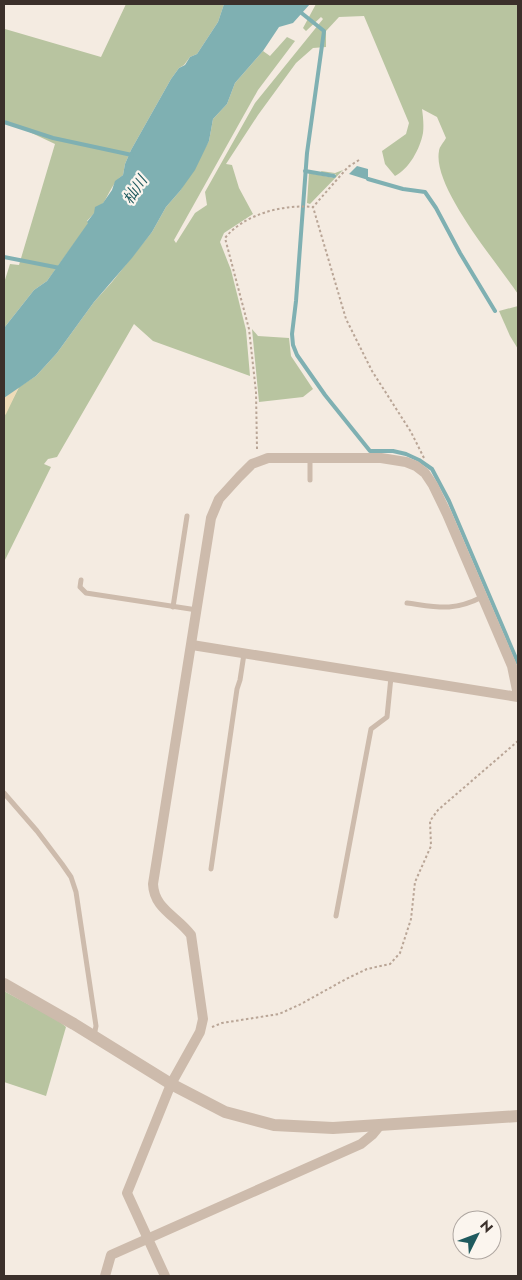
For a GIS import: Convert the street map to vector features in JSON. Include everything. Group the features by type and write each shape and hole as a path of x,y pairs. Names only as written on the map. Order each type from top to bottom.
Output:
{"street":[{"path":"165,1276 127,1193 171,1084 200,1032 203,1020 191,935 184,925 161,906 155,898 153,884 204,559 214,508 219,499 252,464 268,458 381,458 406,462 416,466 425,473 433,484 447,514 512,666 518,696 192,645"},
{"path":"4,984 94,1036 171,1084 225,1112 274,1125 334,1128 518,1116"},
{"path":"104,1276 111,1255 361,1144 381,1124"}],"lane":[{"path":"310,457 310,480"},
{"path":"173,607 187,516"},
{"path":"81,580 80,588 86,593 197,610"},
{"path":"407,603 442,608 467,605 482,597"},
{"path":"210,870 244,653"},
{"path":"336,916 371,729 387,717 390,677"},
{"path":"4,793 48,844 71,877 76,892 92,994 96,1026 94,1036"}],"path":[{"path":"313,207 348,167 359,160"},
{"path":"259,462 256,444 256,392 249,329 225,238 230,232 261,214 300,206 313,207"},
{"path":"313,207 346,319 372,371 412,432 424,459"},
{"path":"200,1032 222,1023 280,1014 346,978 367,969 390,964 400,953 411,919 415,882 431,846 430,821 438,810 518,741"}],"green space":[{"path":"126,4 224,4 218,22 197,54 190,57 171,79 131,150 123,175 114,184 102,205 87,221 89,223 47,281 34,290 4,328 4,283 10,264 19,265 55,144 4,120 5,29 101,57"},
{"path":"316,4 518,4 518,294 468,225 446,184 440,166 439,151 446,138 437,117 422,109 422,139 417,152 405,169 395,176 385,164 382,151 406,134 409,123 364,16 339,17 326,31 326,47 313,48 296,63 258,115 226,164 232,165 239,188 253,214 224,233 220,242 231,270 246,330 250,376 153,341 134,324 57,457 48,459 44,464 51,467 4,562 4,416 19,387 36,376 57,353 94,302 152,232 166,207 180,191 209,141 213,119 227,104 235,83 263,51 270,56 287,37 295,41 258,90 174,240 176,243 195,213 207,205 205,192 255,103 323,19 321,17 306,31 303,28"},
{"path":"343,170 310,204 307,203 309,173 334,178 336,174 322,173 321,171 335,173"},
{"path":"518,306 518,349 499,311"},
{"path":"252,329 258,336 289,338 291,356 313,389 303,397 259,402"},
{"path":"4,991 59,1021 66,1027 46,1096 4,1082"}],"sand":[{"path":"19,387 6,414 4,416 4,398"}],"water":[{"name":"杣川","path":"224,4 310,4 293,23 279,27 263,51 235,83 227,104 213,119 209,141 195,170 166,207 152,232 132,258 94,302 57,353 36,376 4,398 4,328 34,290 47,281 88,223 95,207 103,203 112,190 115,181 123,175 131,150 171,79 190,57 197,54 218,22"},
{"path":"357,166 368,169 368,180 349,174"}],"waterway":[{"path":"299,11 324,31 307,153 292,334 293,345 297,355 325,395 370,451 393,451 406,454 432,469 449,501 518,663"},
{"path":"4,122 53,138 132,155"},
{"path":"305,171 334,176"},
{"path":"368,179 403,189 425,192 495,311"},
{"path":"4,257 60,268"}]}
